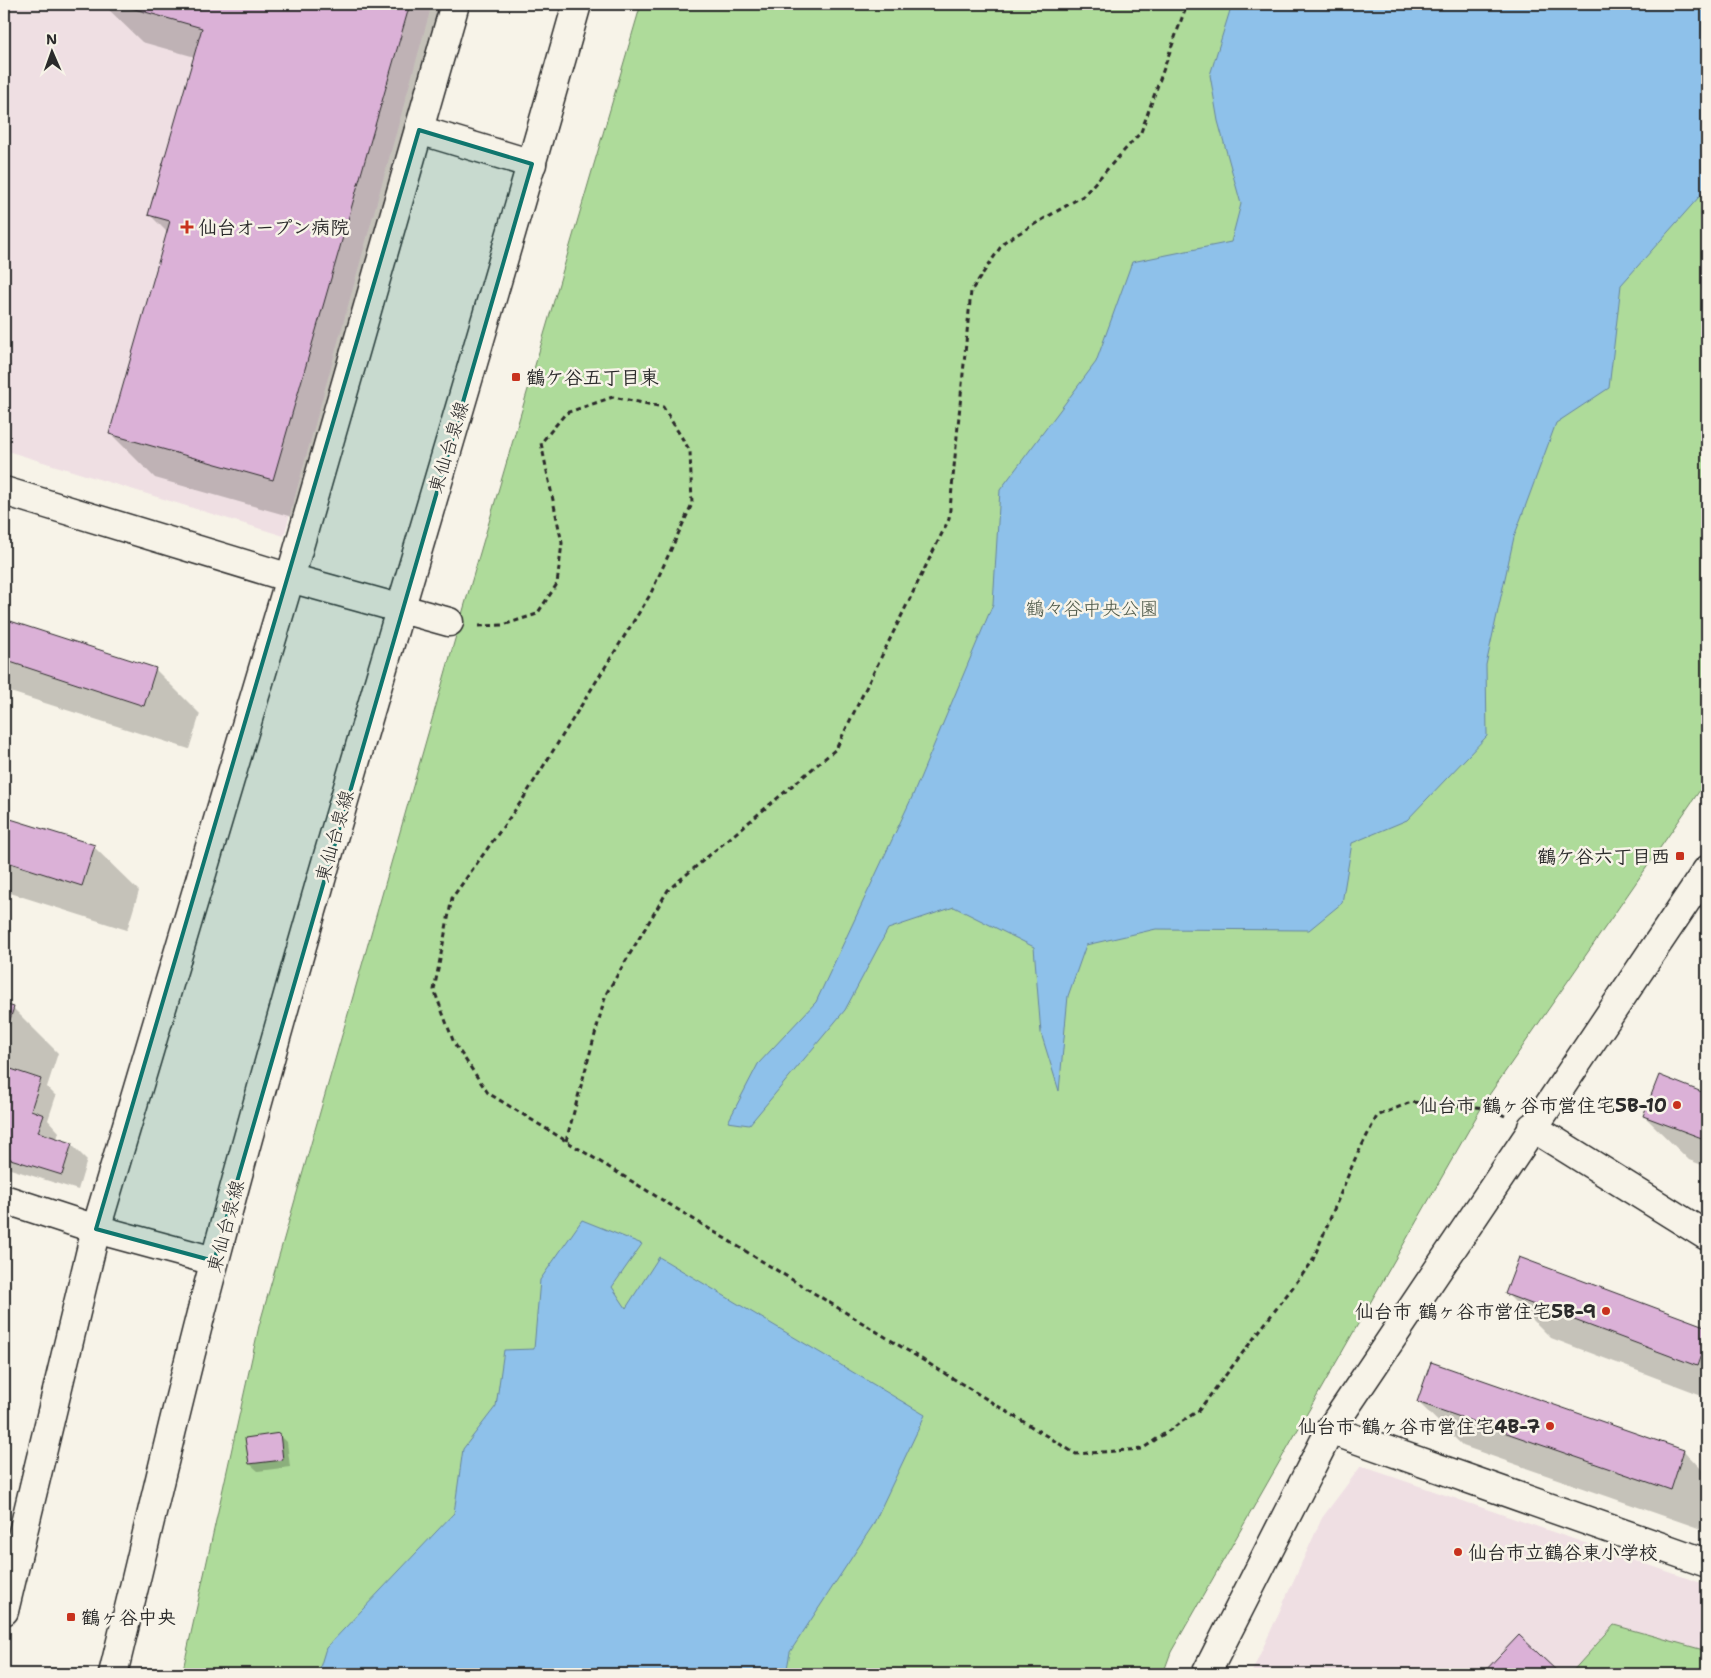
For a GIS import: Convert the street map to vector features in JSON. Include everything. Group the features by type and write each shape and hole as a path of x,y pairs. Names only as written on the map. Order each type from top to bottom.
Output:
{"street":[{"path":"4,1611 96,1229 290,578 455,4"},
{"name":"東仙台泉線","path":"112,1674 214,1261 399,608 532,164 577,4"},
{"path":"419,130 532,164"},
{"path":"4,491 290,578 449,622"},
{"path":"1206,1674 1330,1430 1532,1127 1707,870"},
{"path":"1532,1127 1707,1236"},
{"path":"4,1199 96,1229 214,1261"},
{"path":"1330,1430 1707,1563"}],"path":[{"path":"566,1141 606,994 668,890 836,749 949,519 971,291 1004,242 1083,196 1141,132 1187,4"},
{"path":"449,622 469,627 503,625 537,614 557,584 562,543 541,443 566,413 613,397 663,407 690,451 692,504 650,595 523,799 452,898 434,990 454,1044 488,1093 1076,1454 1142,1449 1199,1410 1312,1262 1355,1159 1377,1116 1411,1102 1488,1108 1532,1127"}],"highlighted area":[{"path":"419,130 532,164 214,1261 96,1229"}],"shaded area":[{"name":"仙台オープン病院","path":"4,4 432,4 284,536 4,450"},
{"name":"仙台市立鶴谷東小学校","path":"1361,1466 1707,1585 1707,1674 1251,1674 1322,1518"}],"green space":[{"name":"鶴々谷中央公園","path":"641,4 1707,4 1707,780 1487,1098 1171,1652 1163,1674 182,1674 259,1326 465,604"},
{"path":"1614,1625 1707,1651 1707,1674 1570,1674"}],"water":[{"path":"1232,4 1707,4 1707,188 1621,285 1609,388 1556,423 1514,537 1486,665 1487,736 1407,820 1352,843 1342,903 1309,930 1156,929 1086,945 1068,996 1059,1091 1041,1033 1034,947 954,907 888,929 845,1010 749,1125 728,1122 758,1064 816,1002 913,795 993,604 1000,490 1096,362 1132,262 1231,242 1241,204 1218,121 1210,75"},
{"path":"582,1220 642,1244 612,1287 626,1308 659,1257 925,1415 873,1525 790,1652 786,1674 318,1674 326,1648 454,1513 463,1449 496,1406 504,1350 534,1349 540,1280"}],"building":[{"path":"117,4 410,4 273,480 109,434 170,221 148,215 202,28"},
{"path":"4,619 156,668 144,706 4,660"},
{"path":"4,817 95,845 82,886 4,861"},
{"path":"4,1004 14,1007 4,1039"},
{"path":"11,1069 41,1079 31,1110 44,1115 38,1132 72,1143 62,1175 4,1157 4,1091"},
{"name":"仙台市 鶴ヶ谷市営住宅5B-10","path":"1659,1075 1707,1094 1707,1140 1643,1116"},
{"name":"仙台市 鶴ヶ谷市営住宅5B-9","path":"1519,1257 1707,1327 1707,1338 1697,1366 1505,1294"},
{"name":"仙台市 鶴ヶ谷市営住宅4B-7","path":"1431,1362 1684,1450 1671,1490 1417,1402"},
{"path":"280,1433 283,1460 249,1464 245,1438"},
{"path":"1519,1635 1560,1674 1482,1674"}],"place":[{"name":"仙台オープン病院","path":"187,227"},
{"name":"鶴ケ谷五丁目東","path":"516,377"},
{"name":"鶴ケ谷六丁目西","path":"1680,856"},
{"name":"仙台市 鶴ヶ谷市営住宅5B-10","path":"1677,1105"},
{"name":"仙台市 鶴ヶ谷市営住宅5B-9","path":"1606,1311"},
{"name":"仙台市 鶴ヶ谷市営住宅4B-7","path":"1550,1426"},
{"name":"仙台市立鶴谷東小学校","path":"1458,1552"},
{"name":"鶴ヶ谷中央","path":"71,1617"}]}
